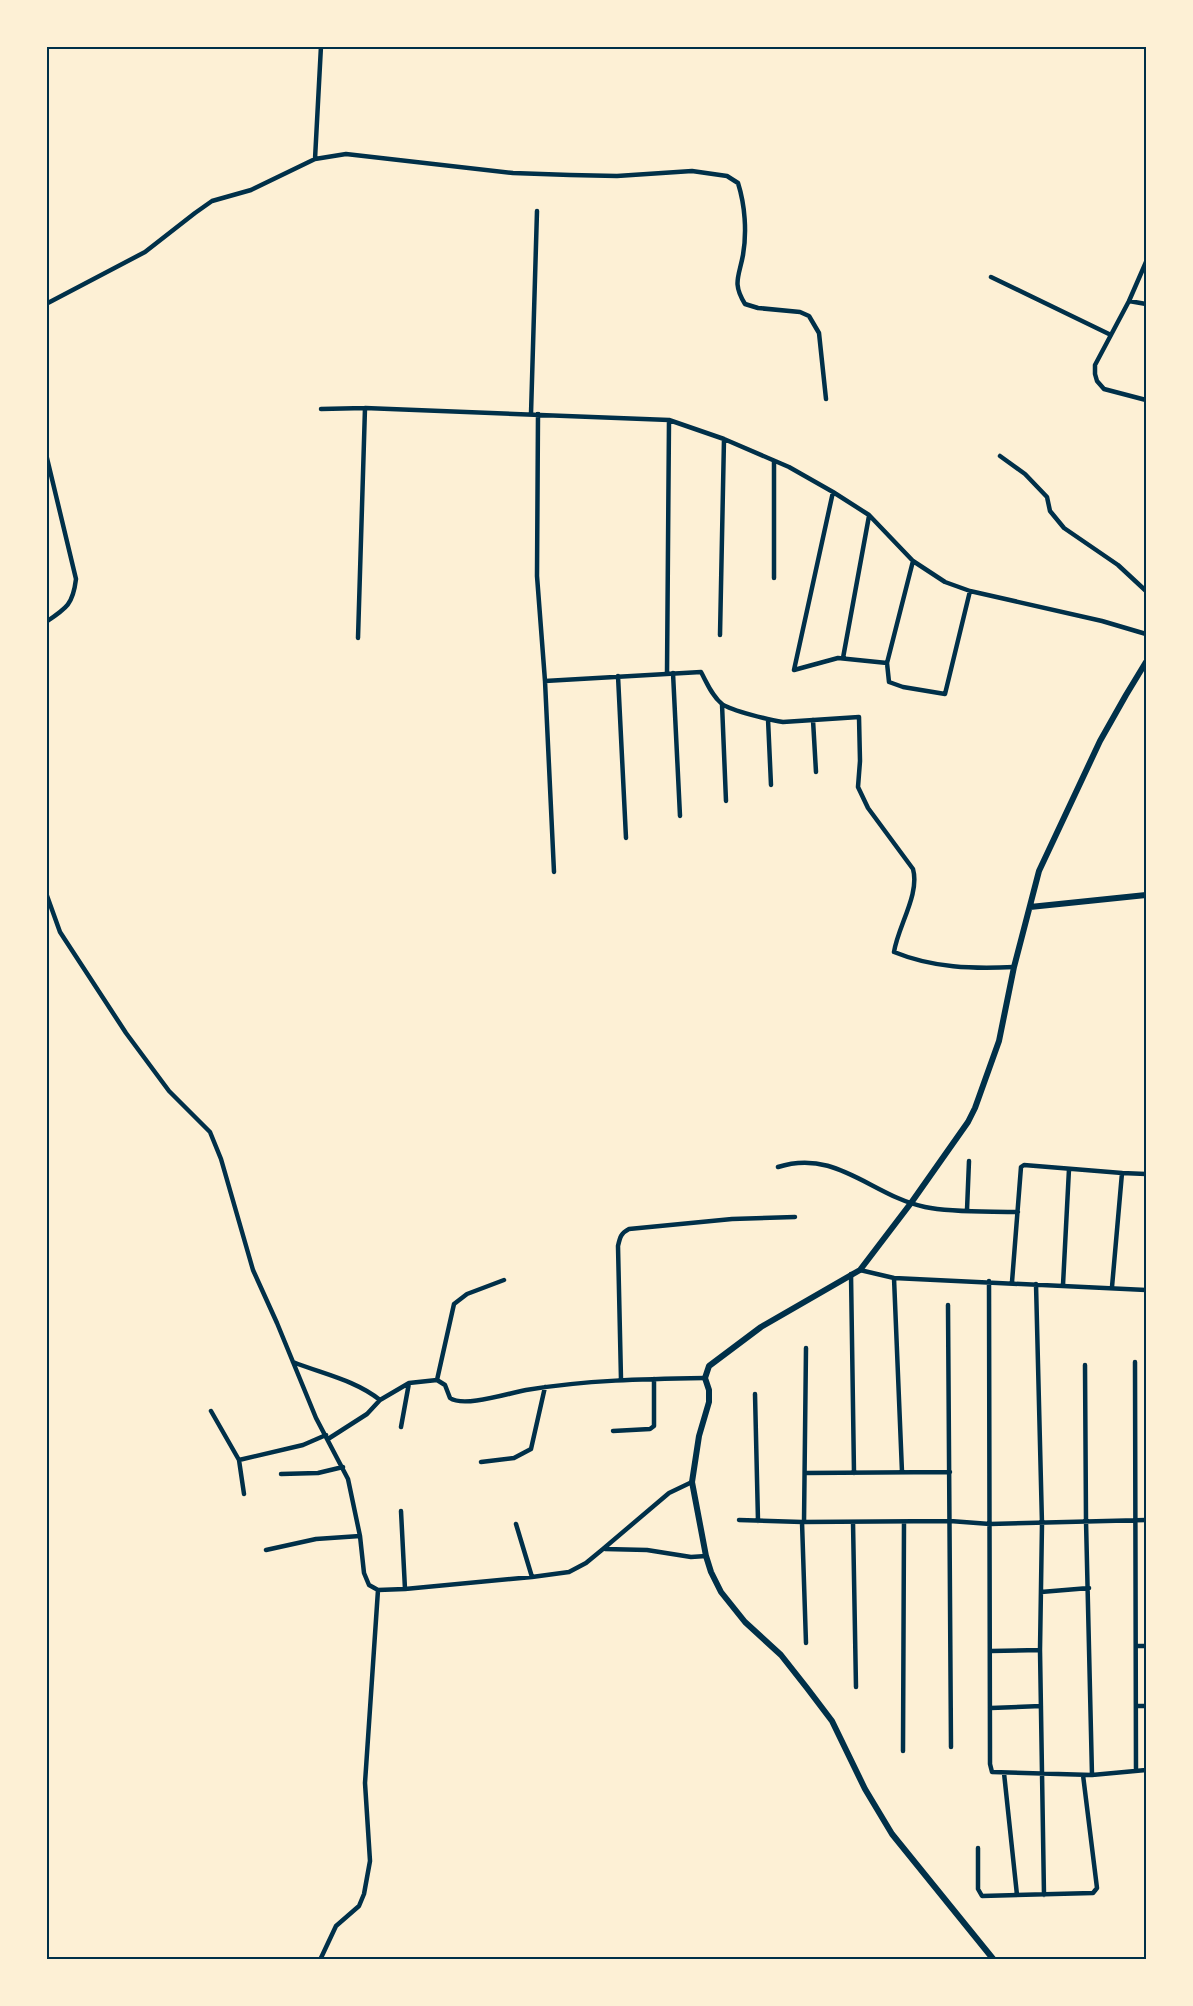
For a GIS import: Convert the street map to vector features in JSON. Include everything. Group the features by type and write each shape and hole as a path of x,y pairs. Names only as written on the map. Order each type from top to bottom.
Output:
{"street":[{"path":"315,159 321,46"},
{"path":"46,304 145,252 212,201 251,190 315,159 346,154 513,173 617,176 692,171 727,176 738,183 744,208 743,254 738,272 737,292 745,304 758,308 800,312 809,316 819,333 826,399"},
{"path":"531,414 537,211"},
{"path":"1146,262 1095,365 1097,381 1104,389 1146,400"},
{"path":"991,277 1111,335"},
{"path":"1128,301 1146,304"},
{"path":"358,638 365,408"},
{"path":"321,409 365,408 669,420 724,439 789,467 833,492 869,515 913,561 945,582 970,591 1102,621 1146,634"},
{"path":"538,414 537,576 545,681 554,872"},
{"path":"669,420 670,674 680,816"},
{"path":"720,634 724,439"},
{"path":"46,454 76,579 74,592 67,607 46,622"},
{"path":"1000,456 1025,474 1047,497 1050,511 1064,528 1118,565 1146,591"},
{"path":"774,461 774,578"},
{"path":"833,492 794,670 843,658 887,663"},
{"path":"843,658 869,515"},
{"path":"913,561 887,663 889,682 903,687 945,694 970,591"},
{"path":"994,1959 892,1834 865,1789 832,1721 781,1655 745,1622 722,1592 711,1572 693,1482 699,1436 710,1402 705,1378 714,1360 761,1327 860,1270 968,1122 999,1041 1014,967 1039,871 1100,741 1146,662"},
{"path":"545,681 701,672 722,704 768,719 783,722 859,717 858,787 868,808 913,869 916,881 896,939 894,952 911,959 947,966 1014,967"},
{"path":"618,676 626,838"},
{"path":"722,704 726,801"},
{"path":"768,719 771,785"},
{"path":"813,720 816,772"},
{"path":"46,893 60,932 126,1033 169,1091 210,1132 221,1159 253,1270 316,1418 348,1479 360,1536 364,1573 369,1585 378,1590 405,1589 569,1572 586,1563 669,1493 693,1482"},
{"path":"1030,907 1146,895"},
{"path":"778,1167 792,1162 807,1161 828,1165 927,1208 1018,1212"},
{"path":"967,1210 969,1161"},
{"path":"1012,1282 1021,1167 1024,1165 1146,1174"},
{"path":"1063,1285 1069,1169"},
{"path":"1112,1287 1122,1173"},
{"path":"621,1379 618,1246 624,1232 629,1229 732,1219 795,1216"},
{"path":"860,1270 894,1278 1146,1290"},
{"path":"851,1274 854,1473"},
{"path":"894,1278 902,1472"},
{"path":"437,1380 454,1304 467,1294 504,1280"},
{"path":"989,1281 990,1764 993,1772 1004,1773 1092,1774 1146,1770"},
{"path":"1036,1284 1042,1524 1040,1650 1044,1895"},
{"path":"948,1305 951,1746"},
{"path":"806,1643 803,1522 807,1348"},
{"path":"293,1362 353,1383 381,1400"},
{"path":"1135,1362 1136,1771"},
{"path":"1085,1365 1092,1774"},
{"path":"239,1460 327,1438 367,1414 381,1400 409,1383 437,1380 445,1385 450,1398 462,1402 595,1380 705,1378"},
{"path":"613,1431 650,1429 654,1426 654,1379"},
{"path":"401,1427 409,1383"},
{"path":"481,1462 514,1458 531,1449 545,1387"},
{"path":"755,1394 758,1521"},
{"path":"211,1411 239,1460 244,1494"},
{"path":"281,1474 318,1473 343,1467"},
{"path":"805,1473 950,1472"},
{"path":"401,1511 405,1589"},
{"path":"739,1520 1042,1524 1146,1520"},
{"path":"853,1522 856,1687"},
{"path":"903,1751 904,1522"},
{"path":"516,1524 532,1577"},
{"path":"266,1550 316,1539 360,1536"},
{"path":"603,1549 647,1550 691,1557 706,1556"},
{"path":"1041,1592 1089,1588"},
{"path":"320,1959 336,1926 359,1906 364,1894 370,1861 365,1783 378,1590"},
{"path":"1136,1646 1146,1646"},
{"path":"991,1651 1040,1650"},
{"path":"1136,1706 1146,1706"},
{"path":"991,1708 1041,1707"},
{"path":"1004,1773 1017,1895"},
{"path":"978,1848 980,1895 1090,1894 1095,1892 1097,1888 1083,1774"}]}
